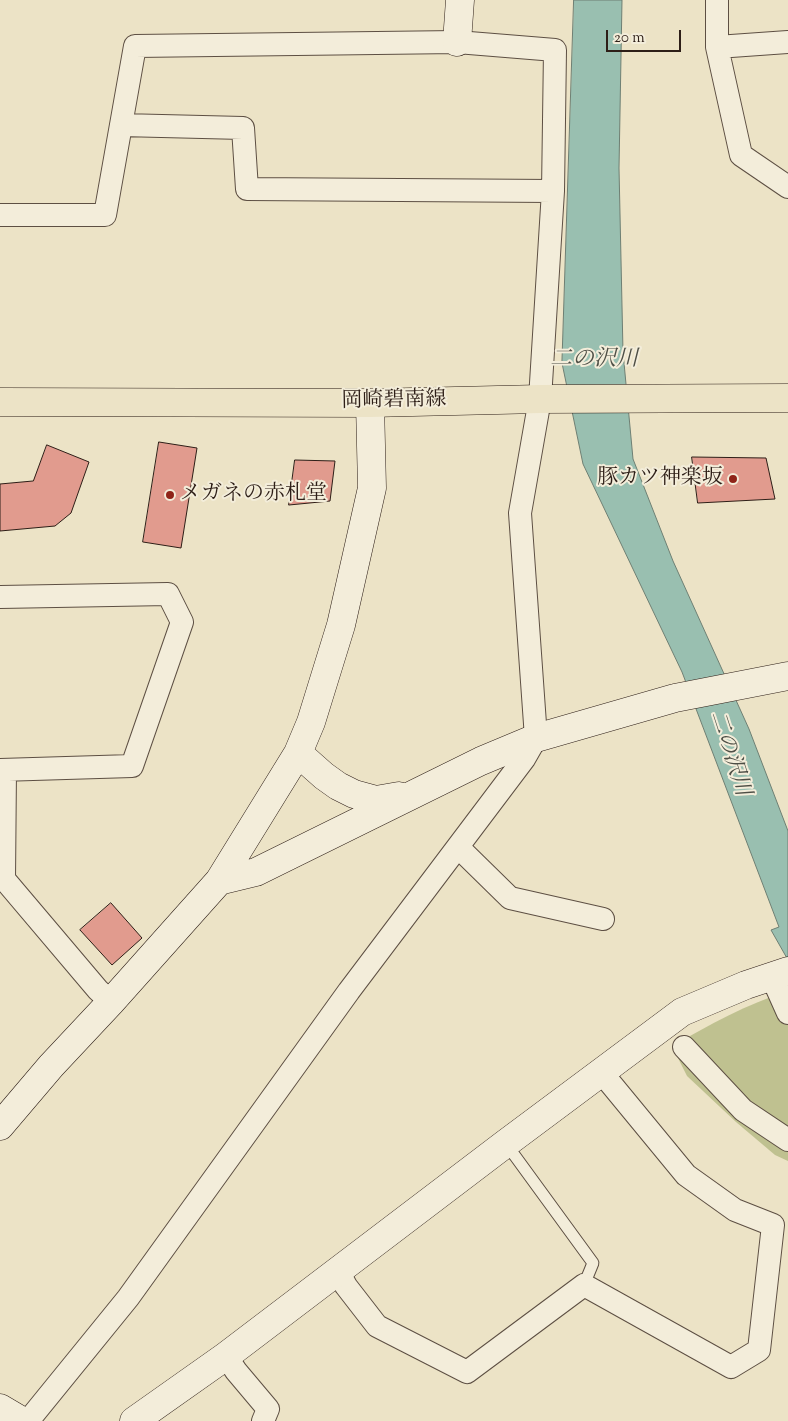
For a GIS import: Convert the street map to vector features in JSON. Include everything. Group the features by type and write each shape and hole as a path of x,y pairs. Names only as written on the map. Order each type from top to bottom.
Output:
{"main road":[{"name":"岡崎碧南線","path":"0,402 370,403 540,399 788,398"}],"street":[{"path":"457,42 460,0"},
{"path":"717,0 717,47 741,155 788,187"},
{"path":"0,215 104,215 135,46 457,42 555,50 553,192 540,399 520,513 536,738 524,759 349,991 128,1298 28,1421"},
{"path":"717,47 788,42"},
{"path":"121,125 243,128 247,189 553,192"},
{"path":"0,1126 51,1066 219,881 298,753 311,722 341,625 372,488 370,403"},
{"path":"0,597 168,594 182,622 132,766 3,770 4,879 98,990 111,1002"},
{"path":"219,881 256,872 481,761 536,738 675,698 788,676"},
{"path":"298,753 324,776 354,794 376,800 413,794"},
{"path":"458,847 510,898 603,919"},
{"path":"134,1421 226,1356 682,1012 779,973 788,1012"},
{"path":"684,1046 743,1110 788,1140"},
{"path":"338,1272 346,1286 376,1326 467,1372 584,1285 731,1367 759,1350 773,1225 735,1210 686,1175 602,1072"},
{"path":"226,1356 268,1409 263,1421"},
{"path":"0,1408 22,1421"}],"lane":[{"path":"505,1144 593,1263 584,1285"}],"shaded area":[{"path":"788,991 788,1161 775,1155 687,1076 672,1046 743,1009"}],"water":[{"name":"二の沢川","path":"574,0 622,0 619,168 623,352 633,459 673,561 749,729 788,831 788,960 771,930 779,927 682,672 583,464 562,363"}],"building":[{"name":"メガネの赤札堂","path":"159,442 197,448 181,548 143,542"},
{"path":"47,445 89,462 71,513 55,526 0,531 0,484 33,481"},
{"name":"豚カツ神楽坂","path":"692,457 766,458 775,499 698,503"},
{"path":"295,460 335,461 330,501 289,505"},
{"path":"111,903 142,938 112,965 80,930"}],"place":[{"name":"豚カツ神楽坂","path":"733,479"},
{"name":"メガネの赤札堂","path":"170,495"}]}
